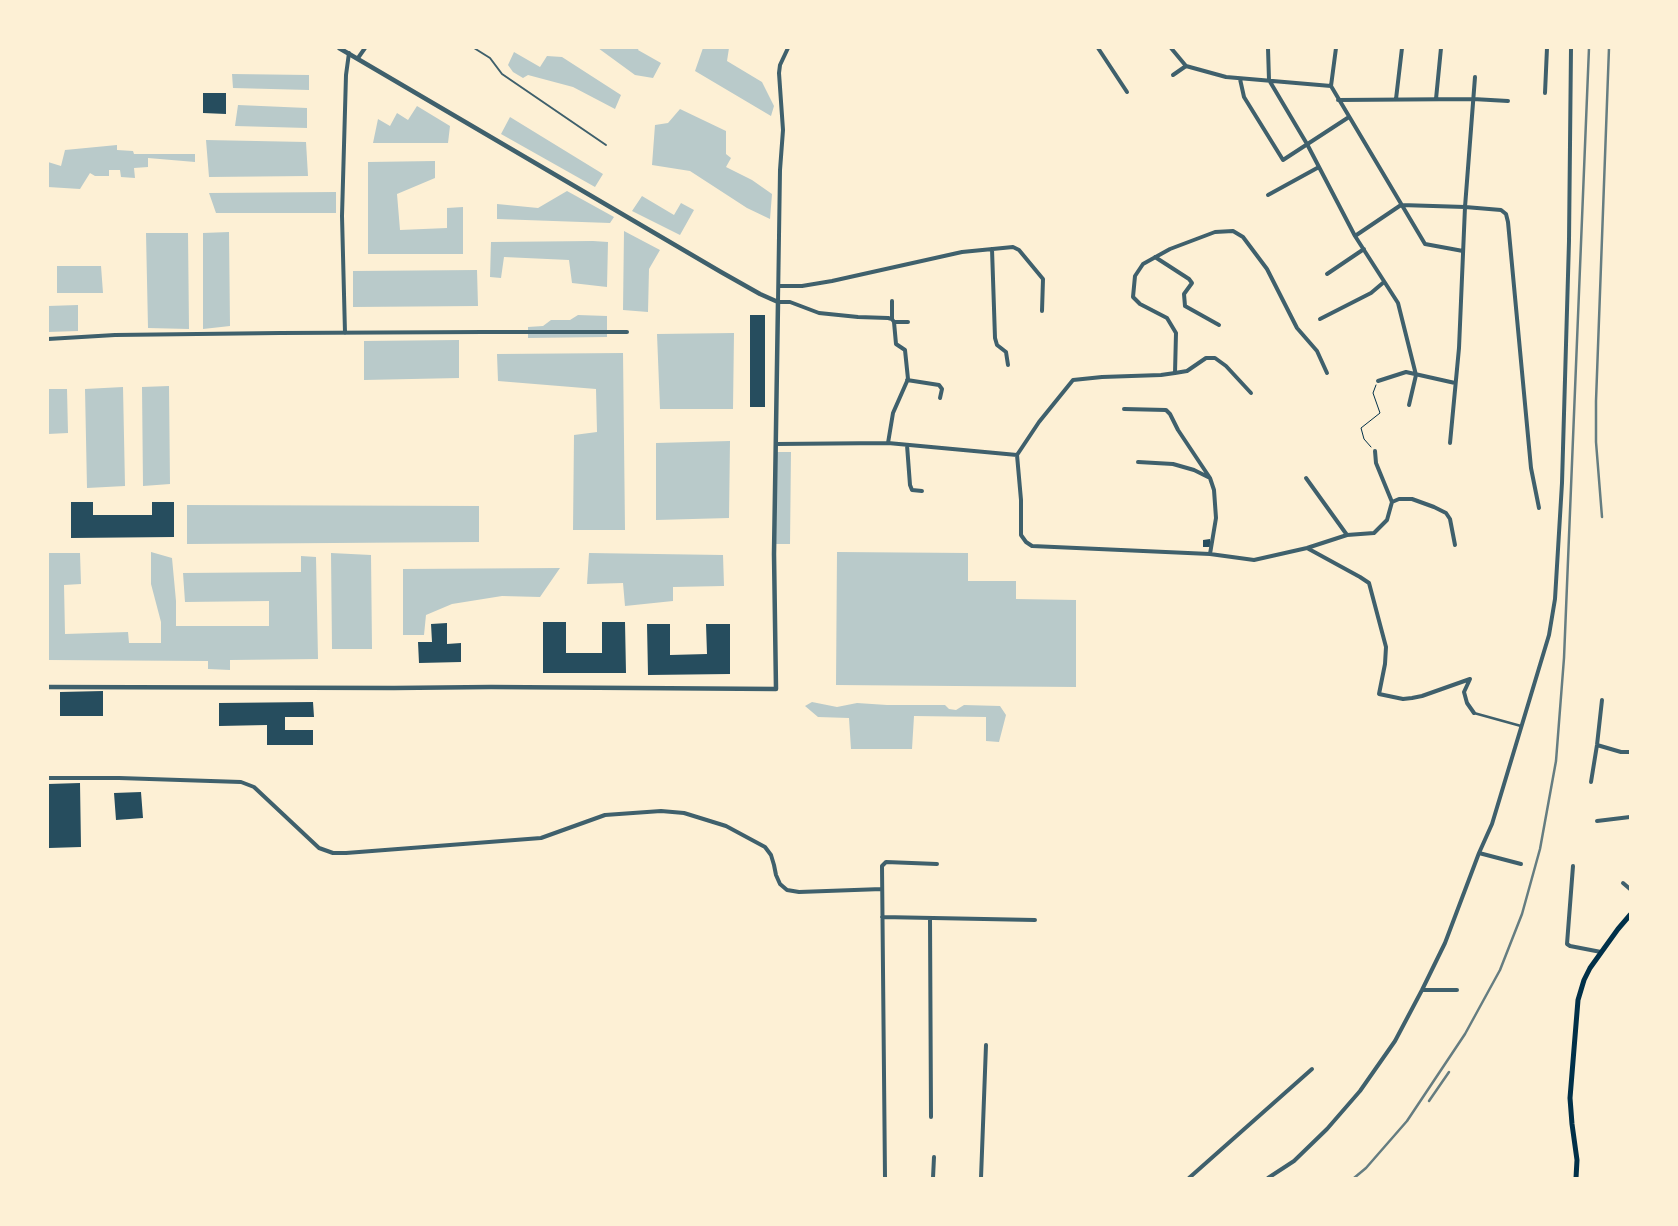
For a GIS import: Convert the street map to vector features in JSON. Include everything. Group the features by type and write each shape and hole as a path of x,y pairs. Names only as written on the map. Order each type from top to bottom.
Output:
{"main road":[{"path":"1576,1178 1577,1160 1570,1098 1578,1000 1584,980 1630,915"}],"street":[{"path":"339,48 760,294 778,302 790,302 818,313 908,322"},
{"path":"358,58 365,48"},
{"path":"48,687 776,689 774,554 780,170 783,130 779,73 780,65 788,48"},
{"path":"1098,48 1127,92"},
{"path":"1171,48 1186,66 1240,79 1331,86"},
{"path":"1268,48 1269,80 1307,144 1355,236 1398,303 1416,375 1409,405"},
{"path":"1336,48 1331,86 1425,244 1463,251"},
{"path":"1396,100 1402,48"},
{"path":"1436,99 1441,48"},
{"path":"1545,93 1547,48"},
{"path":"1268,1178 1294,1161 1327,1129 1360,1091 1395,1041 1422,990 1445,943 1492,824 1545,650 1554,599 1562,483 1568,250 1570,48"},
{"path":"345,333 342,216 346,74 349,53"},
{"path":"1173,75 1186,66"},
{"path":"1450,443 1459,348 1465,207 1475,77"},
{"path":"1240,79 1244,97 1283,160 1348,117"},
{"path":"1338,100 1473,99 1508,101"},
{"path":"1268,195 1319,167"},
{"path":"1355,236 1401,204 1502,210 1506,214 1531,468 1539,508"},
{"path":"1175,373 1176,333 1167,318 1140,304 1133,297 1135,276 1142,264 1170,249 1215,232 1233,231 1243,237 1267,269 1297,328 1317,351 1327,373"},
{"path":"779,286 802,286 832,282 962,252 1013,248 1019,250 1043,279 1042,311"},
{"path":"992,249 995,338 997,345 1006,352 1008,364"},
{"path":"1326,274 1364,249"},
{"path":"1155,257 1189,279 1192,283 1184,294 1185,306 1219,325"},
{"path":"1320,319 1371,293 1384,282"},
{"path":"888,443 893,413 907,380 905,350 896,344 892,301"},
{"path":"48,339 115,336 345,333 626,332"},
{"path":"1251,394 1226,366 1215,358 1206,358 1187,371 1175,373 1073,380 1039,422 1017,455 1022,500 1021,535 1032,546 1210,554 1254,560 1307,548 1347,535 1374,532 1387,520 1392,502 1376,463 1375,451"},
{"path":"1378,381 1406,372 1455,383"},
{"path":"907,380 939,385 942,389 940,398"},
{"path":"1124,409 1166,410 1210,478 1214,490 1216,518 1210,554"},
{"path":"776,444 888,443 1017,455"},
{"path":"907,445 910,485 912,490 922,491"},
{"path":"1138,462 1173,464 1188,468 1210,478"},
{"path":"1306,478 1347,535"},
{"path":"1392,502 1399,499 1412,499 1446,513 1450,519 1455,545"},
{"path":"1307,548 1369,583 1386,647 1385,664 1379,694 1404,699 1417,697 1470,679 1464,692 1467,703 1474,713 1522,727"},
{"path":"1591,782 1602,700"},
{"path":"1597,745 1621,752 1630,752"},
{"path":"48,778 241,782 254,787 319,848 333,853 541,838 605,815 661,811 684,813 726,826 765,847 771,855 780,884 787,890 799,892 882,889"},
{"path":"1597,821 1630,817"},
{"path":"1479,853 1521,864"},
{"path":"885,1178 882,866 886,862 937,864"},
{"path":"1573,866 1567,944 1602,952"},
{"path":"1623,883 1630,889"},
{"path":"882,917 1035,920"},
{"path":"930,918 931,1117"},
{"path":"1422,990 1457,990"},
{"path":"981,1178 986,1045"},
{"path":"1189,1178 1312,1069"},
{"path":"933,1178 934,1157"}],"lane":[{"path":"474,48 490,58 502,74 606,145"}],"path":[{"path":"1375,451 1364,439 1361,428 1380,413 1373,393 1378,381"}],"shaded area":[{"path":"598,48 639,48 638,50 661,63 653,78 635,75"},
{"path":"703,48 729,48 727,61 762,82 774,106 771,116 695,71"},
{"path":"514,52 540,67 547,56 562,57 621,95 615,109 573,87 528,75 523,78 513,72 508,65"},
{"path":"232,74 309,75 309,90 233,88"},
{"path":"238,105 307,108 307,128 235,126"},
{"path":"417,106 450,126 448,143 373,143 378,119 390,126 397,113 408,120"},
{"path":"680,109 726,131 726,154 731,158 726,167 752,180 772,194 770,219 747,208 690,171 652,165 655,125 668,123"},
{"path":"510,117 603,174 595,187 501,134"},
{"path":"206,140 306,142 308,176 209,177"},
{"path":"117,145 117,150 133,151 134,154 195,154 195,162 148,158 148,167 134,168 135,178 121,177 120,170 109,170 109,176 95,176 90,173 80,189 48,187 48,162 61,166 65,150"},
{"path":"435,161 435,178 397,194 400,230 447,228 447,208 463,207 463,254 368,254 368,162"},
{"path":"567,191 614,217 610,223 497,219 497,204 538,208"},
{"path":"336,192 336,213 216,213 209,193"},
{"path":"642,196 674,215 681,203 694,210 680,235 632,211"},
{"path":"624,231 660,250 649,269 648,312 623,310"},
{"path":"229,232 230,326 203,329 203,233"},
{"path":"146,233 188,233 189,329 148,328"},
{"path":"491,242 608,242 607,287 572,283 569,260 504,257 501,278 490,277"},
{"path":"57,266 101,266 103,293 57,293"},
{"path":"477,270 478,306 353,307 353,271"},
{"path":"78,305 78,331 48,332 48,306"},
{"path":"578,315 607,316 607,337 528,338 528,327 543,326 551,320 570,320"},
{"path":"734,333 733,409 660,409 657,334"},
{"path":"459,340 459,378 364,380 364,341"},
{"path":"623,353 625,530 573,530 574,435 597,432 596,389 498,381 497,354"},
{"path":"169,386 170,484 143,486 142,387"},
{"path":"123,387 125,486 87,488 85,389"},
{"path":"48,389 67,389 68,433 48,434"},
{"path":"730,441 729,518 656,520 656,443"},
{"path":"777,452 791,452 790,544 776,544"},
{"path":"187,505 479,506 479,542 187,544"},
{"path":"151,552 172,558 176,626 269,626 269,601 185,602 183,573 301,572 301,556 316,557 318,659 230,660 230,670 208,669 208,661 48,660 48,553 80,553 81,584 64,585 65,634 128,632 129,643 161,643 161,622 151,584"},
{"path":"837,552 968,553 968,581 1016,581 1016,599 1076,600 1076,687 836,685"},
{"path":"331,553 371,555 372,649 332,649"},
{"path":"589,553 723,555 724,586 673,587 673,601 625,606 623,583 587,584"},
{"path":"560,568 540,597 502,596 452,604 426,615 424,635 403,635 403,569"},
{"path":"812,702 837,707 857,703 945,705 949,709 956,710 964,705 1000,706 1006,715 999,742 986,741 986,717 914,716 912,749 851,749 849,718 818,717 805,706"}],"building":[{"path":"203,93 226,93 226,114 203,113"},
{"path":"750,315 765,315 765,407 750,407"},
{"path":"71,502 93,502 93,515 152,515 152,502 174,502 174,537 71,538"},
{"path":"1210,539 1210,547 1203,547 1203,540"},
{"path":"543,622 566,622 566,653 602,653 602,622 625,622 626,673 543,673"},
{"path":"447,623 447,644 461,643 461,662 419,663 418,642 432,642 431,624"},
{"path":"647,624 670,624 670,655 707,654 706,624 730,624 730,674 648,675"},
{"path":"103,691 103,716 60,716 60,692"},
{"path":"313,702 314,717 285,717 285,730 313,730 313,745 267,745 267,725 219,726 219,703"},
{"path":"80,783 81,847 49,848 48,784"},
{"path":"141,792 143,818 116,820 114,793"}],"railway":[{"path":"1354,1178 1366,1168 1407,1121 1465,1034 1500,970 1522,914 1540,849 1556,761 1564,658 1589,48"},
{"path":"1602,517 1596,442 1596,401 1609,48"},
{"path":"1429,1101 1449,1072"}]}
